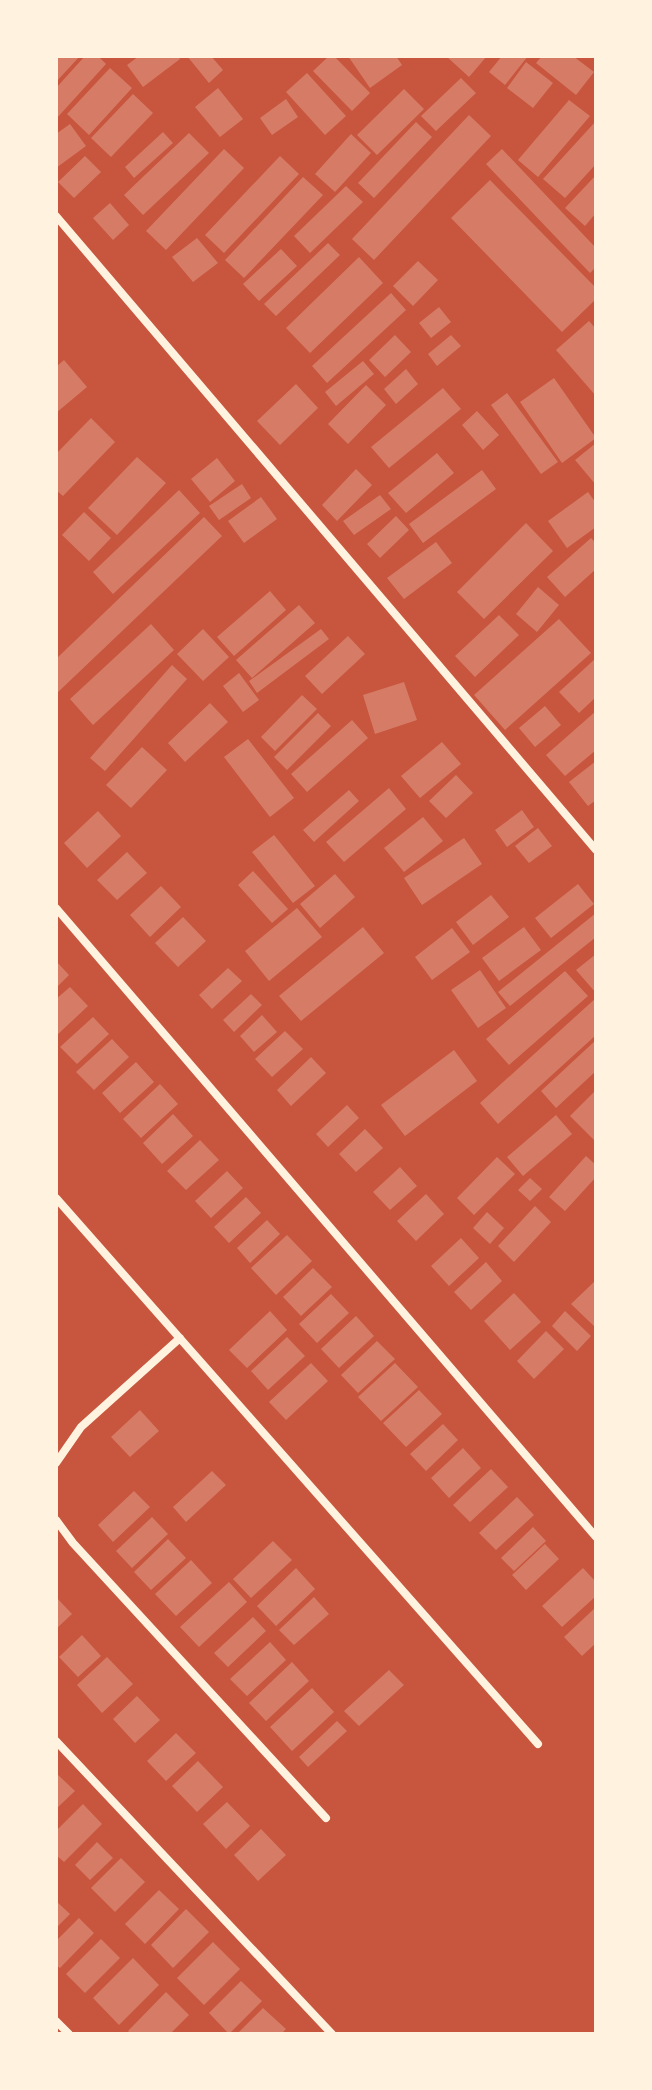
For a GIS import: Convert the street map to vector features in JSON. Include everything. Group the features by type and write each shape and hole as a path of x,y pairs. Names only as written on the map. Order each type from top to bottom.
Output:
{"street":[{"path":"56,216 596,850"},
{"path":"56,908 596,1537"},
{"path":"56,1198 538,1744"},
{"path":"56,1463 81,1427 180,1338"},
{"path":"56,1520 73,1543 326,1818"},
{"path":"56,1741 332,2034"},
{"path":"56,2021 69,2034"}],"building":[{"path":"56,56 80,56 56,82"},
{"path":"85,56 98,56 106,64 56,119 56,88"},
{"path":"139,56 178,56 180,59 143,87 127,65"},
{"path":"187,56 211,56 223,70 209,83"},
{"path":"329,56 334,56 370,93 352,111 313,71"},
{"path":"348,56 396,56 402,65 370,88"},
{"path":"446,56 487,56 469,77"},
{"path":"502,56 528,56 505,85 489,72"},
{"path":"542,56 573,56 594,72 576,95 536,63"},
{"path":"526,62 553,83 533,108 507,88"},
{"path":"110,68 132,88 89,135 67,114"},
{"path":"307,73 346,116 325,135 286,92"},
{"path":"461,78 476,93 436,131 421,116"},
{"path":"218,88 243,119 220,137 195,107"},
{"path":"404,89 424,109 377,155 357,135"},
{"path":"133,94 153,113 111,157 91,138"},
{"path":"286,99 298,117 272,135 260,118"},
{"path":"569,100 590,116 538,177 518,160"},
{"path":"469,115 491,136 374,260 352,239"},
{"path":"596,121 596,164 565,198 543,179"},
{"path":"416,122 432,137 374,198 358,183"},
{"path":"70,124 86,146 56,168 56,134"},
{"path":"163,132 173,143 134,178 125,167"},
{"path":"189,133 209,153 143,215 124,195"},
{"path":"351,134 371,153 335,192 315,174"},
{"path":"224,149 244,168 166,250 146,231"},
{"path":"502,149 596,248 596,267 590,273 486,164"},
{"path":"85,156 101,172 74,198 58,182"},
{"path":"280,156 299,174 224,253 205,235"},
{"path":"596,175 596,213 585,226 565,208"},
{"path":"303,177 323,195 244,278 225,260"},
{"path":"490,180 596,288 596,299 562,332 451,218"},
{"path":"346,186 363,202 310,253 294,236"},
{"path":"110,203 129,225 113,240 93,218"},
{"path":"197,238 218,263 193,282 172,257"},
{"path":"328,243 340,255 276,316 264,304"},
{"path":"281,249 297,266 259,301 243,284"},
{"path":"359,257 383,283 310,353 286,328"},
{"path":"418,261 438,280 413,306 393,286"},
{"path":"391,293 406,310 327,383 312,366"},
{"path":"439,307 451,322 431,338 419,323"},
{"path":"589,321 596,329 596,396 556,350"},
{"path":"395,335 411,352 385,377 369,360"},
{"path":"451,335 461,346 437,366 428,354"},
{"path":"64,360 87,387 56,413 56,367"},
{"path":"363,361 374,374 336,406 325,392"},
{"path":"406,369 418,384 396,404 384,389"},
{"path":"554,378 596,438 562,463 520,402"},
{"path":"296,384 318,408 280,445 257,421"},
{"path":"366,385 386,405 348,444 328,424"},
{"path":"443,388 461,409 389,468 371,447"},
{"path":"507,393 558,462 541,474 491,405"},
{"path":"477,411 499,435 483,450 462,425"},
{"path":"91,418 115,442 63,496 56,490 56,454"},
{"path":"596,443 596,485 575,460"},
{"path":"437,453 454,473 406,513 388,493"},
{"path":"137,457 166,483 117,535 88,508"},
{"path":"217,458 235,481 210,502 191,479"},
{"path":"356,469 372,485 337,521 322,505"},
{"path":"482,470 496,489 423,543 409,524"},
{"path":"242,484 251,498 219,520 209,506"},
{"path":"179,490 200,513 113,594 93,572"},
{"path":"588,492 596,503 596,527 567,548 548,521"},
{"path":"380,495 391,509 354,535 343,521"},
{"path":"261,497 277,519 244,543 228,521"},
{"path":"84,512 111,538 89,561 62,535"},
{"path":"396,516 409,530 380,558 367,544"},
{"path":"204,517 222,536 56,694 56,659"},
{"path":"526,523 553,551 484,619 457,592"},
{"path":"591,538 596,543 596,569 565,597 547,577"},
{"path":"436,542 452,563 404,599 387,578"},
{"path":"538,587 559,605 537,632 516,614"},
{"path":"270,591 286,610 234,656 217,637"},
{"path":"299,605 315,623 252,678 236,660"},
{"path":"499,615 519,635 475,677 455,656"},
{"path":"559,619 591,653 505,730 474,695"},
{"path":"151,624 174,650 93,725 70,699"},
{"path":"203,629 229,657 203,681 177,654"},
{"path":"321,629 329,639 257,693 249,681"},
{"path":"348,636 365,654 322,694 305,676"},
{"path":"596,658 596,697 579,713 559,692"},
{"path":"172,665 187,679 105,771 90,758"},
{"path":"239,673 259,700 243,712 223,686"},
{"path":"404,682 417,720 375,734 363,695"},
{"path":"302,695 317,709 275,751 261,737"},
{"path":"210,703 228,722 185,762 168,743"},
{"path":"545,706 561,725 535,747 519,728"},
{"path":"596,711 596,750 565,776 546,755"},
{"path":"318,713 331,726 287,770 274,757"},
{"path":"352,720 368,738 307,792 291,774"},
{"path":"248,739 294,798 270,817 224,757"},
{"path":"442,742 461,764 420,798 401,776"},
{"path":"142,747 167,770 131,808 106,785"},
{"path":"596,761 596,800 588,806 569,782"},
{"path":"456,775 473,793 446,818 429,801"},
{"path":"389,788 406,809 344,862 326,842"},
{"path":"349,790 359,801 314,842 303,830"},
{"path":"522,810 534,827 507,847 495,830"},
{"path":"98,811 121,836 87,868 64,843"},
{"path":"423,817 443,841 404,872 384,848"},
{"path":"538,828 552,846 529,863 515,846"},
{"path":"274,835 315,886 293,903 252,852"},
{"path":"464,838 482,864 422,905 404,878"},
{"path":"127,852 147,873 117,900 97,880"},
{"path":"253,871 288,909 272,923 238,885"},
{"path":"335,874 355,897 320,928 300,904"},
{"path":"578,884 594,904 551,938 535,918"},
{"path":"161,886 181,907 150,937 130,915"},
{"path":"491,895 509,917 473,945 456,922"},
{"path":"297,908 322,937 269,981 245,951"},
{"path":"596,913 596,937 510,1006 498,992"},
{"path":"183,917 206,941 178,967 155,943"},
{"path":"363,927 384,953 301,1021 279,996"},
{"path":"524,927 541,950 499,981 482,958"},
{"path":"452,928 470,952 432,980 415,957"},
{"path":"596,954 596,993 576,970"},
{"path":"56,961 69,975 56,988"},
{"path":"228,968 242,981 212,1009 199,995"},
{"path":"480,970 506,1008 478,1028 451,990"},
{"path":"565,971 588,996 509,1065 486,1039"},
{"path":"70,987 88,1006 56,1036 56,999"},
{"path":"251,994 262,1005 234,1032 223,1020"},
{"path":"596,998 596,1035 498,1124 480,1103"},
{"path":"262,1015 277,1032 254,1052 240,1036"},
{"path":"93,1017 109,1034 77,1064 60,1047"},
{"path":"285,1031 303,1049 272,1077 255,1059"},
{"path":"112,1039 129,1057 94,1090 76,1072"},
{"path":"596,1040 596,1071 556,1108 541,1091"},
{"path":"454,1050 477,1081 405,1136 381,1105"},
{"path":"311,1057 326,1073 291,1106 277,1090"},
{"path":"136,1062 154,1082 120,1113 102,1093"},
{"path":"160,1084 178,1104 141,1138 123,1119"},
{"path":"596,1090 596,1138 594,1140 570,1116"},
{"path":"347,1105 359,1118 328,1147 316,1134"},
{"path":"173,1114 193,1136 162,1164 143,1143"},
{"path":"556,1115 572,1134 523,1176 507,1157"},
{"path":"365,1129 383,1148 356,1172 339,1154"},
{"path":"200,1140 219,1160 186,1190 167,1171"},
{"path":"586,1156 596,1165 596,1177 565,1211 549,1197"},
{"path":"497,1157 515,1174 474,1215 457,1198"},
{"path":"400,1167 417,1186 390,1210 373,1192"},
{"path":"227,1171 243,1188 211,1218 195,1201"},
{"path":"530,1178 542,1189 530,1201 518,1190"},
{"path":"426,1194 444,1214 416,1241 397,1221"},
{"path":"246,1197 261,1213 229,1243 214,1227"},
{"path":"535,1206 551,1222 514,1262 498,1246"},
{"path":"487,1212 504,1228 490,1244 473,1228"},
{"path":"267,1220 280,1234 250,1263 237,1248"},
{"path":"287,1235 312,1261 276,1295 251,1268"},
{"path":"461,1238 479,1258 449,1286 431,1266"},
{"path":"486,1262 502,1281 471,1310 454,1292"},
{"path":"313,1268 332,1287 301,1316 283,1297"},
{"path":"596,1280 596,1328 571,1304"},
{"path":"514,1293 541,1322 510,1350 484,1321"},
{"path":"331,1294 349,1313 317,1343 299,1324"},
{"path":"270,1311 287,1330 247,1368 229,1350"},
{"path":"565,1311 591,1336 577,1351 552,1326"},
{"path":"356,1316 374,1336 339,1368 321,1349"},
{"path":"546,1331 564,1349 534,1379 517,1361"},
{"path":"287,1337 305,1356 268,1390 251,1371"},
{"path":"377,1341 395,1359 358,1393 341,1375"},
{"path":"311,1363 328,1381 286,1420 269,1402"},
{"path":"395,1363 418,1387 381,1421 358,1397"},
{"path":"419,1390 442,1414 406,1447 383,1423"},
{"path":"140,1410 159,1431 130,1457 111,1437"},
{"path":"443,1424 458,1440 426,1471 410,1454"},
{"path":"463,1448 481,1468 449,1498 431,1478"},
{"path":"491,1469 508,1487 470,1522 453,1505"},
{"path":"212,1471 226,1485 186,1522 173,1507"},
{"path":"134,1491 150,1507 113,1542 98,1525"},
{"path":"517,1497 534,1515 496,1550 479,1533"},
{"path":"152,1517 168,1534 132,1568 116,1551"},
{"path":"533,1527 546,1541 514,1571 501,1558"},
{"path":"168,1539 186,1558 151,1590 134,1572"},
{"path":"273,1541 292,1560 251,1598 233,1579"},
{"path":"545,1544 559,1559 526,1590 512,1575"},
{"path":"191,1560 212,1583 176,1616 155,1594"},
{"path":"296,1568 315,1589 276,1626 257,1606"},
{"path":"583,1568 596,1582 596,1596 562,1627 542,1606"},
{"path":"229,1582 247,1602 199,1647 180,1627"},
{"path":"56,1597 72,1614 56,1629"},
{"path":"314,1597 329,1614 294,1645 279,1630"},
{"path":"596,1607 596,1643 582,1656 564,1637"},
{"path":"253,1617 266,1631 228,1667 214,1653"},
{"path":"82,1635 101,1656 78,1677 59,1657"},
{"path":"270,1642 286,1660 247,1696 230,1679"},
{"path":"107,1657 133,1684 102,1713 77,1685"},
{"path":"292,1662 309,1681 266,1721 249,1703"},
{"path":"389,1670 404,1685 359,1726 344,1711"},
{"path":"312,1688 334,1712 292,1751 270,1727"},
{"path":"137,1696 160,1720 135,1743 113,1719"},
{"path":"337,1721 347,1731 308,1767 299,1757"},
{"path":"176,1733 196,1753 166,1781 147,1761"},
{"path":"198,1761 223,1787 197,1812 172,1786"},
{"path":"56,1773 75,1791 56,1809"},
{"path":"227,1802 250,1826 226,1849 203,1824"},
{"path":"83,1804 102,1824 64,1862 56,1855 56,1831"},
{"path":"261,1829 286,1855 258,1881 234,1855"},
{"path":"97,1842 113,1858 90,1880 75,1865"},
{"path":"121,1858 145,1882 115,1912 91,1888"},
{"path":"159,1890 179,1909 145,1944 125,1924"},
{"path":"56,1901 70,1914 56,1928"},
{"path":"186,1909 209,1932 173,1968 151,1945"},
{"path":"79,1918 94,1933 60,1968 56,1965 56,1941"},
{"path":"101,1939 120,1958 85,1993 66,1974"},
{"path":"213,1942 240,1969 204,2005 177,1978"},
{"path":"133,1958 159,1985 119,2025 93,1998"},
{"path":"241,1981 262,2001 229,2034 209,2013"},
{"path":"166,1992 189,2015 170,2034 131,2034 128,2031"},
{"path":"263,2008 286,2029 281,2034 237,2034"}]}
